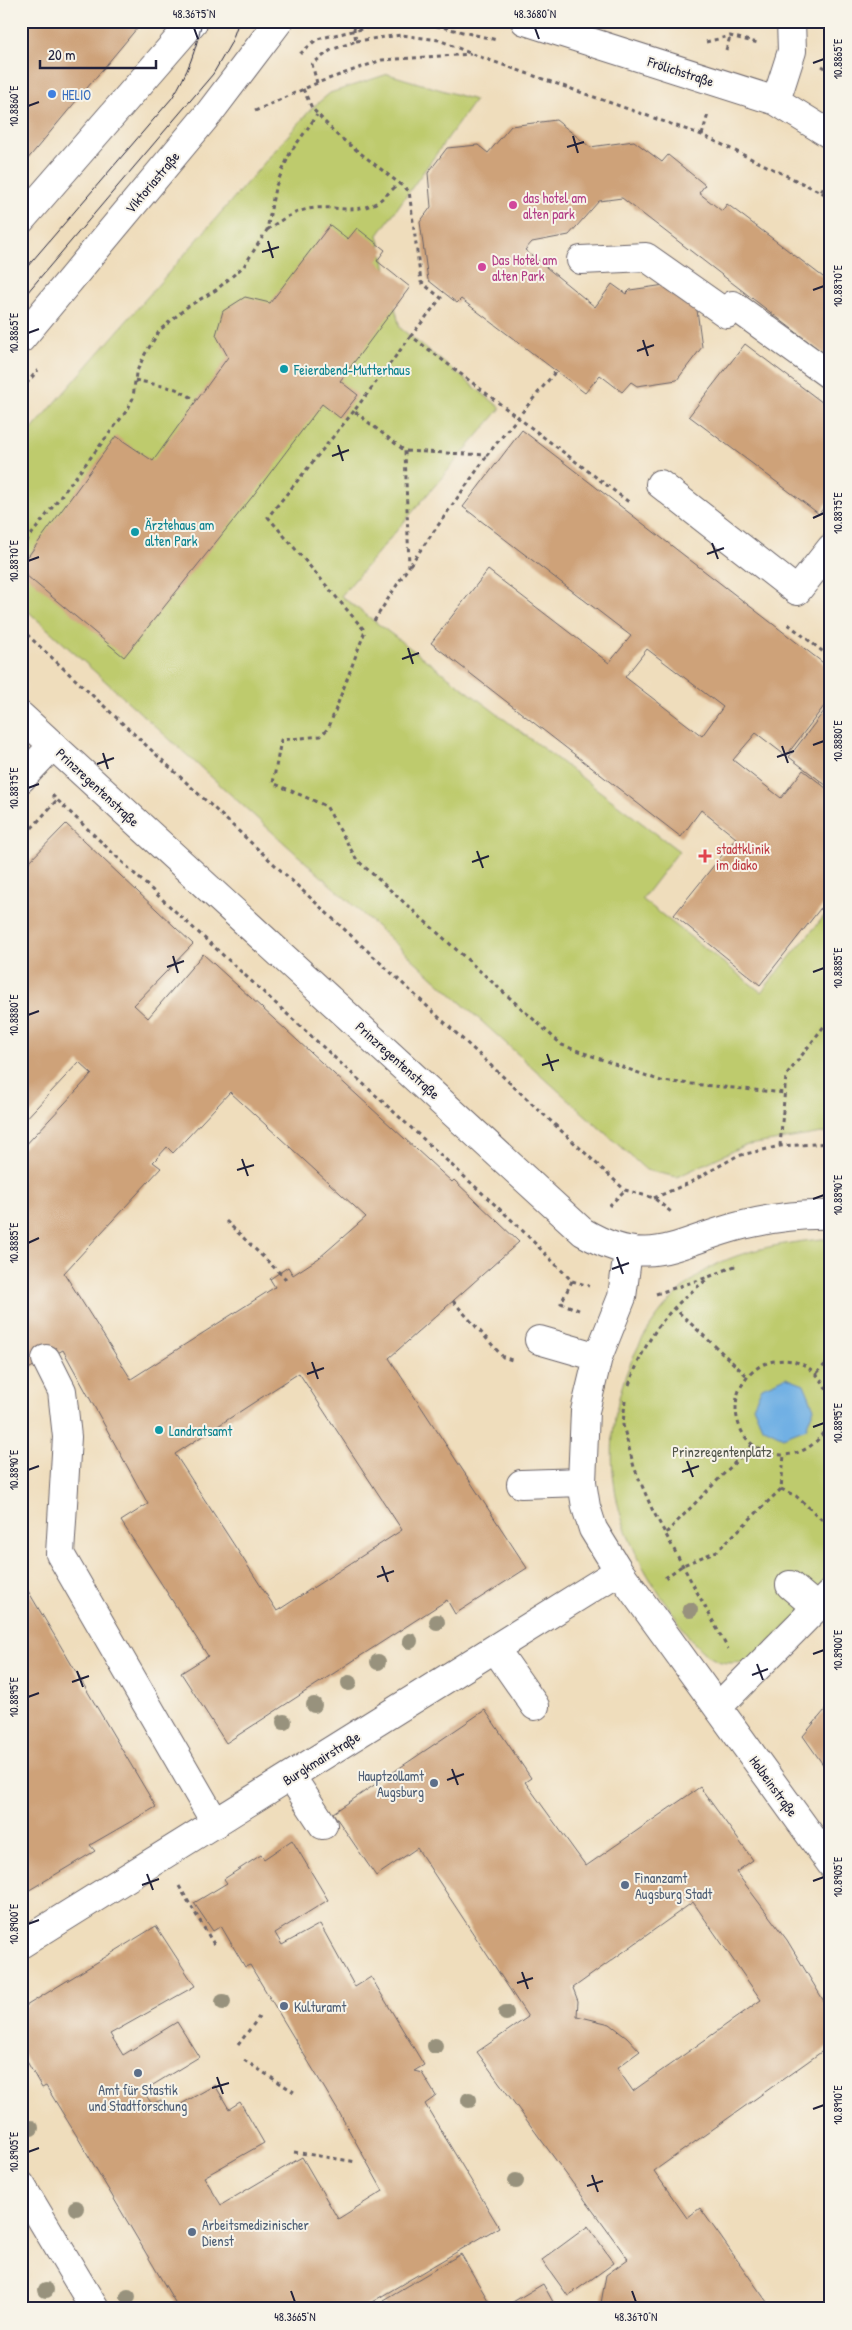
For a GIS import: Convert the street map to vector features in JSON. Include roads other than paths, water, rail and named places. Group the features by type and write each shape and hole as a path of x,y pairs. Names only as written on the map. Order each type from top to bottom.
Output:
{"street":[{"path":"21,220 194,21"},
{"name":"Viktoriastraße","path":"21,339 210,112 279,21"},
{"name":"Frölichstraße","path":"525,21 776,101 831,135"},
{"path":"776,101 792,51 791,21"},
{"path":"581,260 646,257 727,314 733,304 831,376"},
{"path":"660,484 797,591 831,548"},
{"name":"Prinzregentenstraße","path":"21,716 472,1127 583,1232 595,1239 628,1251 643,1253 669,1250 743,1225 797,1214 831,1215"},
{"path":"25,776 53,746"},
{"path":"628,1251 622,1297 598,1357 585,1411 582,1482 586,1507 594,1529 619,1571 718,1707 748,1679 824,1600 790,1585"},
{"path":"539,1340 598,1357"},
{"path":"46,1359 62,1391 67,1437 60,1554 216,1824"},
{"path":"521,1484 582,1482"},
{"name":"Burgkmairstraße","path":"21,1944 496,1650 619,1571"},
{"path":"496,1650 535,1706"},
{"name":"Holbeinstraße","path":"718,1707 831,1864"},
{"path":"291,1776 323,1825"},
{"path":"21,2185 95,2309"}],"water":[{"path":"786,1377 804,1384 814,1408 806,1428 783,1437 762,1427 753,1406 762,1387"}],"tram line":[{"path":"21,274 172,98 183,80 191,61 202,21"},
{"path":"21,300 213,74 231,43 239,21"}],"place":[{"name":"HELIO","path":"52,94"},
{"name":"das hotel am alten park","path":"513,205"},
{"name":"Das Hotel am alten Park","path":"482,267"},
{"name":"Feierabend-Mutterhaus","path":"284,369"},
{"name":"Ärztehaus am alten Park","path":"135,532"},
{"name":"stadtklinik im diako","path":"705,856"},
{"name":"Landratsamt","path":"159,1430"},
{"name":"Hauptzollamt Augsburg","path":"434,1783"},
{"name":"Finanzamt Augsburg Stadt","path":"625,1885"},
{"name":"Kulturamt","path":"284,2006"},
{"name":"Amt für Stastik und Stadtforschung","path":"138,2073"},
{"name":"Arbeitsmedizinischer Dienst","path":"192,2232"}],"park label":[{"name":"Prinzregentenplatz","path":"722,1451"}]}
